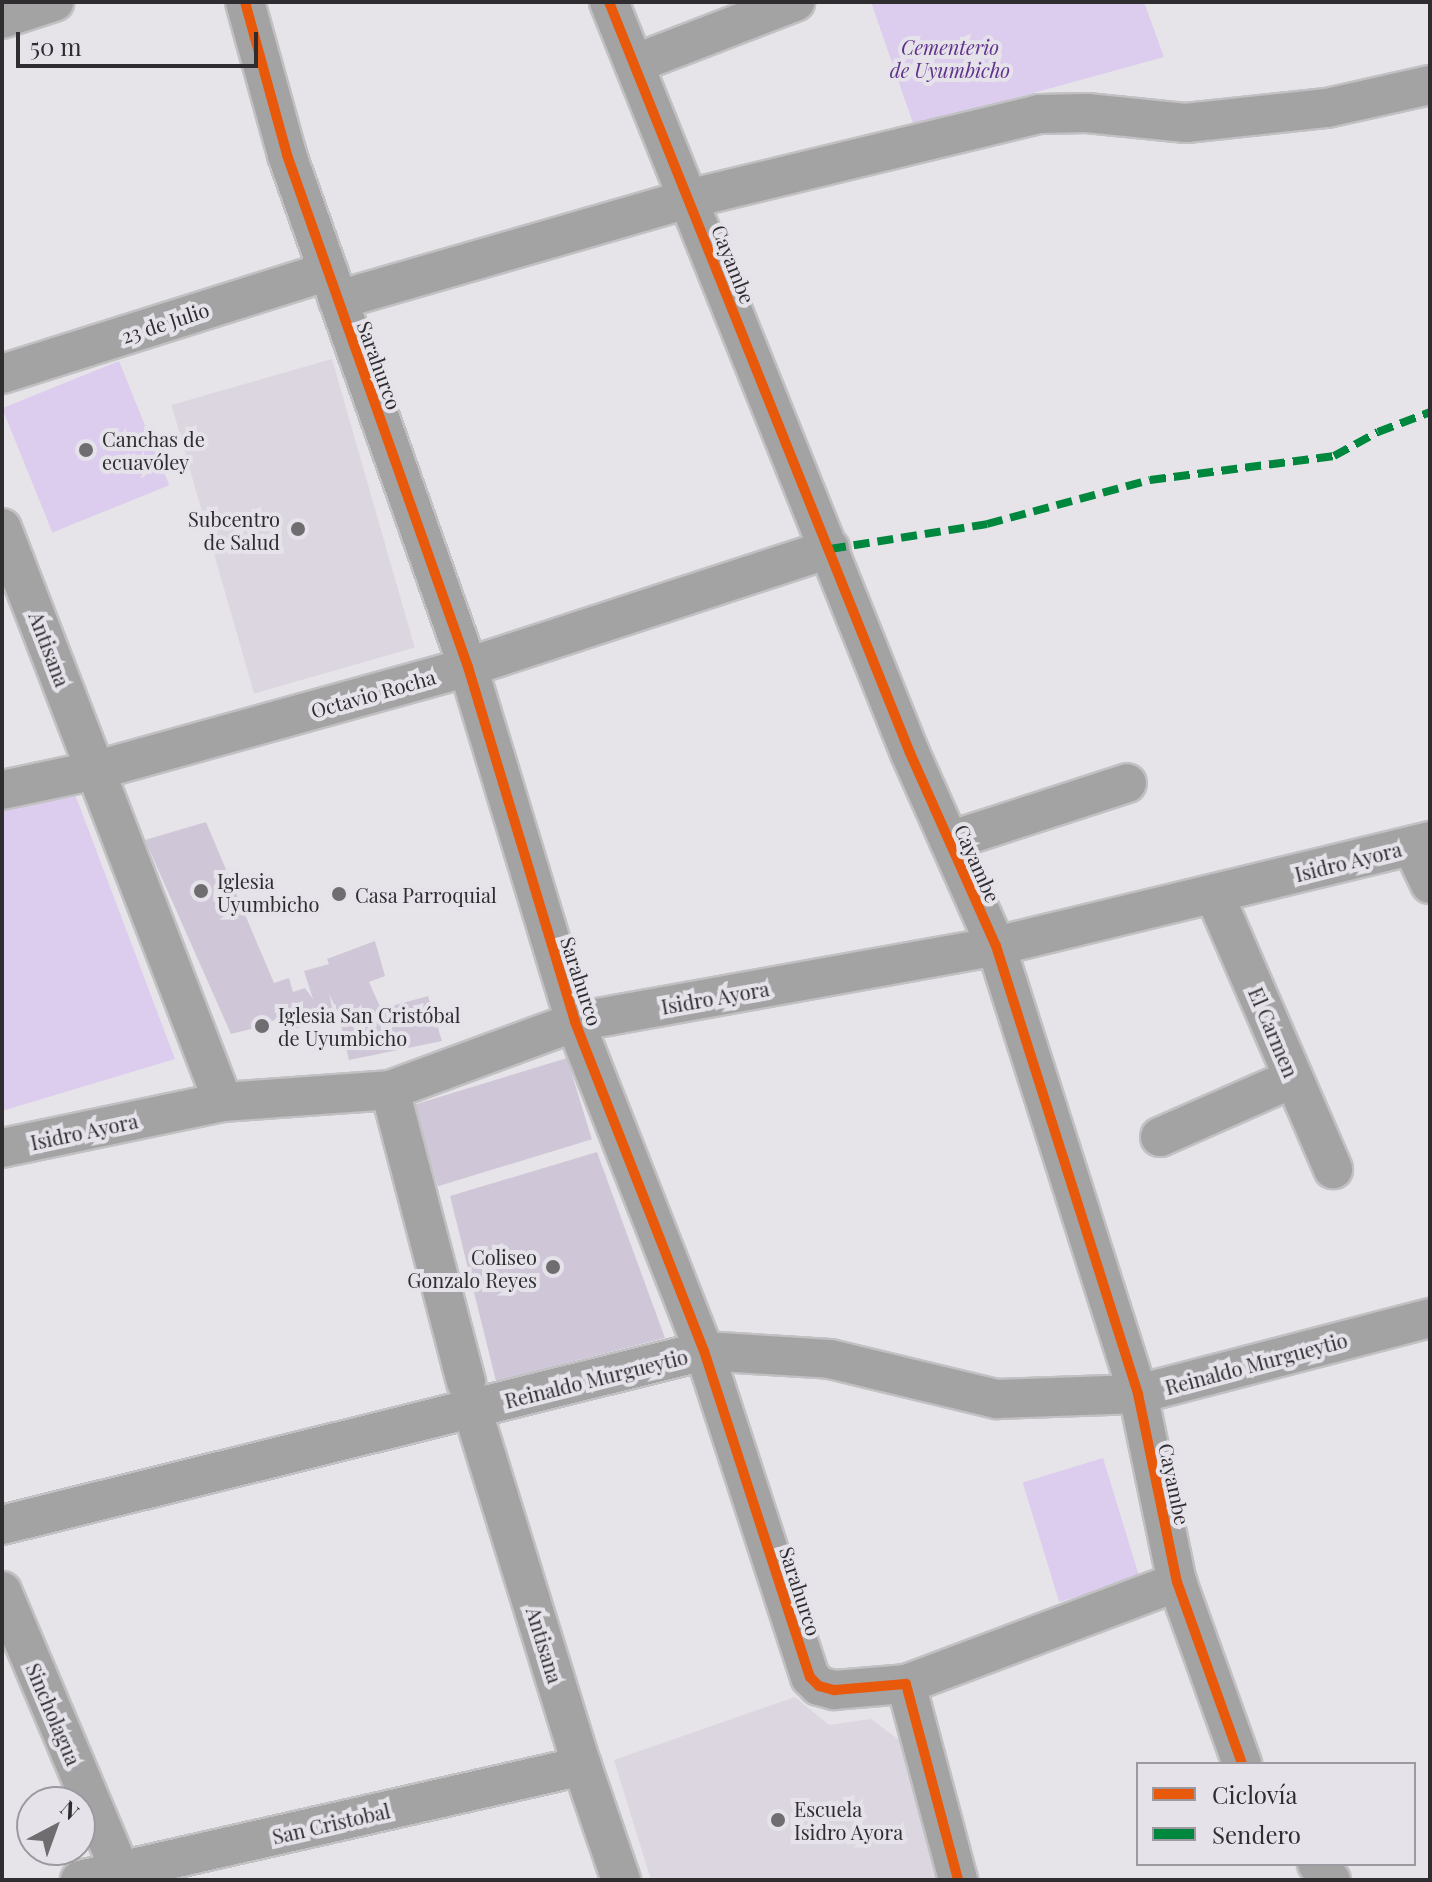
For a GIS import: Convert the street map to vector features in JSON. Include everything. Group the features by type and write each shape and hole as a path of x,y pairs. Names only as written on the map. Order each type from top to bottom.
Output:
{"street":[{"path":"2,19 54,2"},
{"name":"Sarahurco","path":"245,2 287,155 468,667 575,1022 704,1351 810,1677 819,1686 834,1690 906,1684 1177,1582"},
{"name":"Cayambe","path":"609,2 910,753 996,946 1138,1394 1177,1582 1241,1762"},
{"path":"634,64 795,2"},
{"name":"23 de Julio","path":"2,374 333,286 1039,114 1087,113 1186,123 1327,108 1430,85"},
{"name":"Antisana","path":"2,528 223,1102"},
{"name":"Octavio Rocha","path":"2,790 97,770 468,667 830,549"},
{"path":"949,841 1127,783"},
{"path":"1421,844 1430,884"},
{"name":"Isidro Ayora","path":"2,1148 223,1102 390,1090 575,1022 996,946 1421,844"},
{"name":"El Carmen","path":"1214,894 1333,1169"},
{"path":"1160,1137 1294,1078"},
{"name":"Antisana","path":"390,1090 469,1396 582,1766 621,1880"},
{"name":"Reinaldo Murgueytio","path":"2,1525 469,1396 704,1351 830,1359 997,1399 1138,1394 1430,1318"},
{"name":"Sincholagua","path":"2,1591 123,1876"},
{"path":"906,1684 958,1880"},
{"name":"San Cristobal","path":"80,1880 123,1876 582,1766"}],"shaded area":[{"name":"Subcentro de Salud","path":"332,359 415,647 254,693 171,405"},
{"name":"Escuela Isidro Ayora","path":"795,1697 829,1725 871,1719 902,1742 941,1880 651,1880 614,1760"}],"green space":[{"name":"Cementerio de Uyumbicho","path":"871,2 1144,2 1164,57 914,126"},
{"name":"Canchas de ecuavóley","path":"119,361 169,485 52,532 2,408"},
{"path":"73,789 175,1059 2,1111 2,810"},
{"path":"1103,1458 1140,1578 1059,1602 1023,1483"}],"building":[{"name":"Iglesia Uyumbicho","path":"206,822 274,983 289,978 293,992 305,988 313,999 304,971 329,964 327,959 375,941 385,976 369,982 381,1009 428,996 442,1041 349,1060 338,1012 329,994 334,1015 292,1030 284,1015 263,1026 231,1034 145,840"},
{"path":"567,1058 592,1139 438,1186 413,1105"},
{"name":"Coliseo Gonzalo Reyes","path":"597,1152 665,1338 496,1381 450,1196"}],"marked path":[{"path":"830,549 987,524 1150,480 1334,456 1378,432 1430,412"}],"cycle path":[{"path":"245,2 287,155 468,667 575,1022 704,1351 810,1677 819,1686 834,1690 906,1684 958,1880"},
{"path":"609,2 910,753 996,946 1138,1394 1177,1582 1241,1762"}],"place":[{"name":"Canchas de ecuavóley","path":"86,450"},
{"name":"Subcentro de Salud","path":"298,529"},
{"name":"Iglesia Uyumbicho","path":"201,891"},
{"name":"Casa Parroquial","path":"339,894"},
{"name":"Iglesia San Cristóbal de Uyumbicho","path":"262,1026"},
{"name":"Coliseo Gonzalo Reyes","path":"553,1267"},
{"name":"Escuela Isidro Ayora","path":"778,1820"}]}
